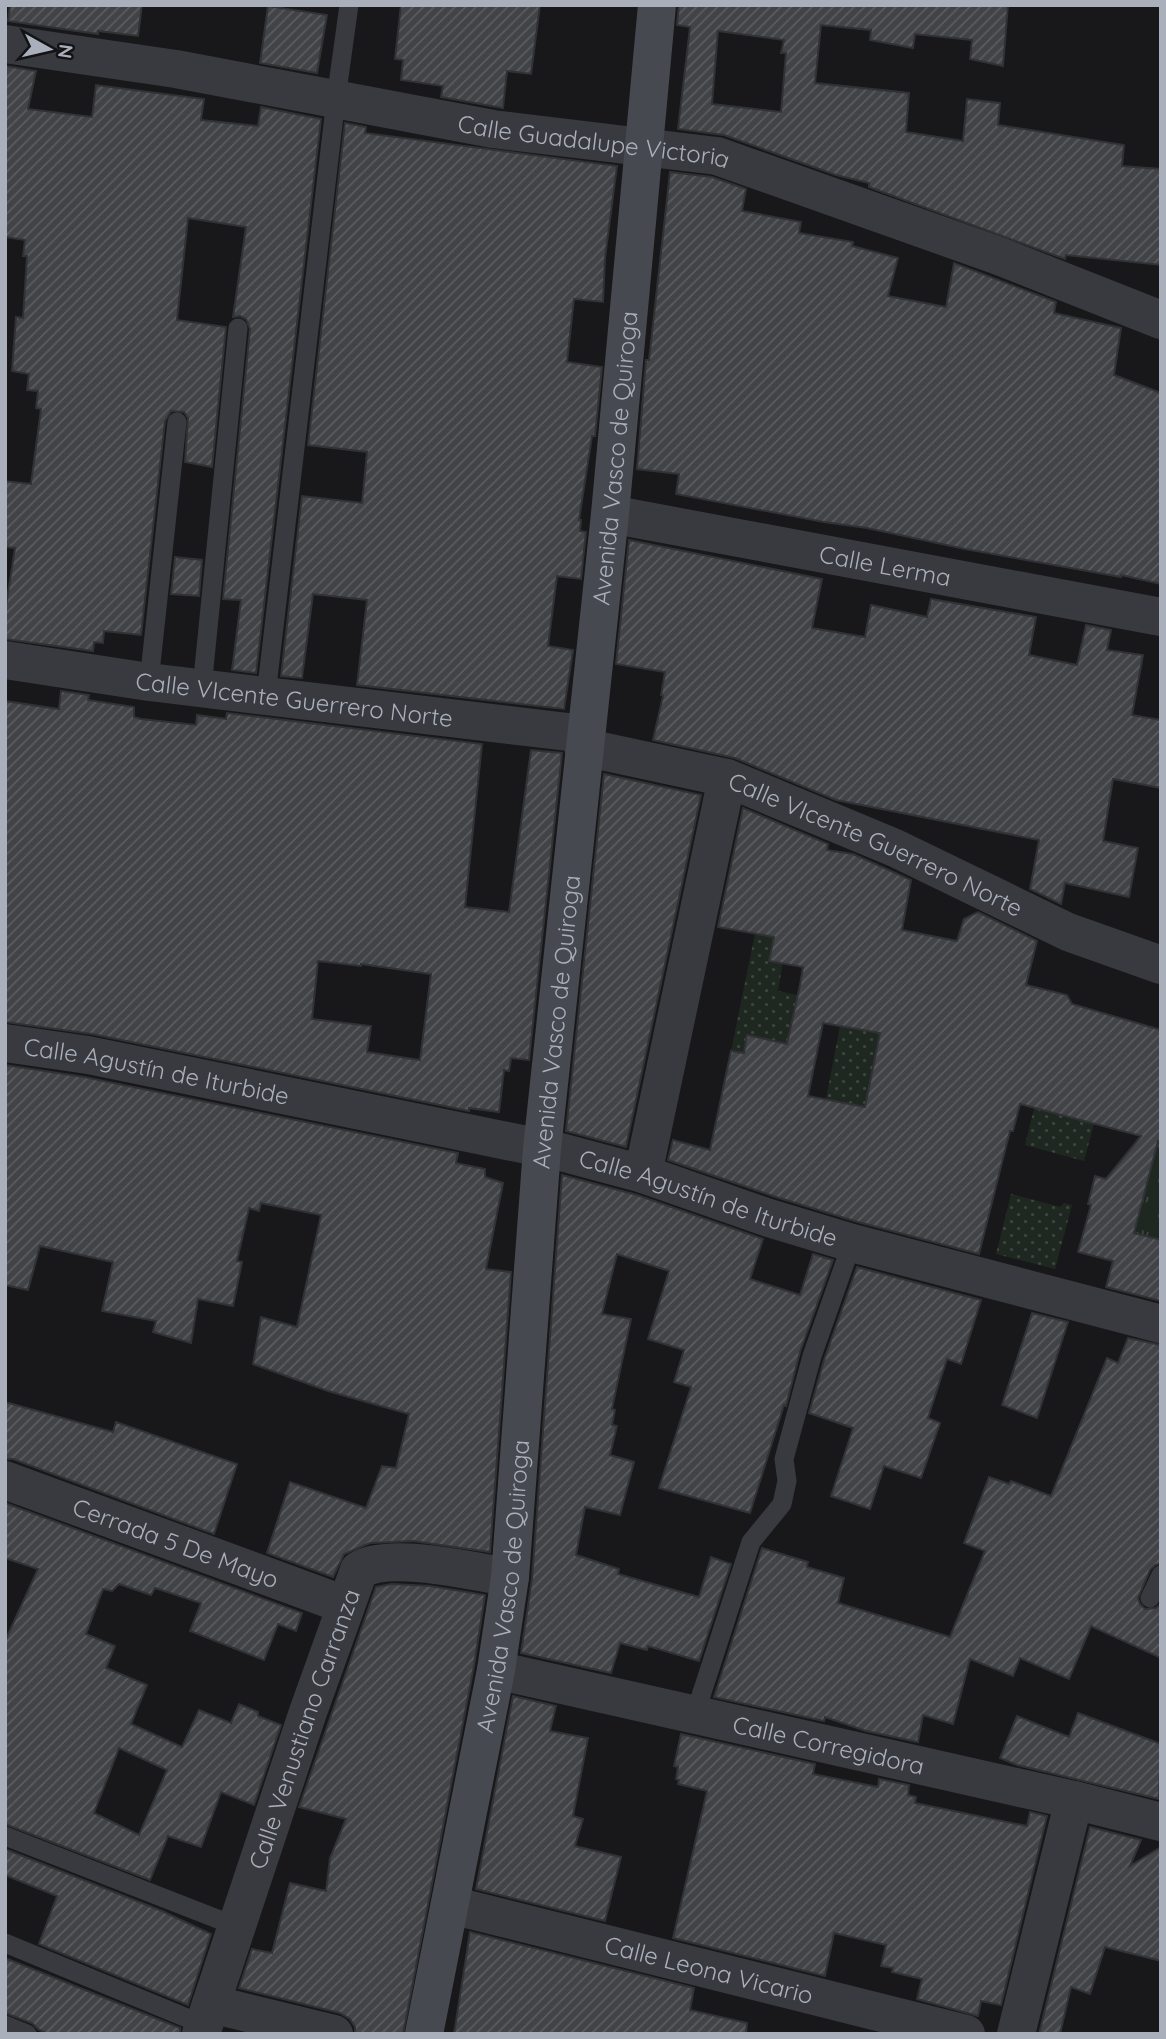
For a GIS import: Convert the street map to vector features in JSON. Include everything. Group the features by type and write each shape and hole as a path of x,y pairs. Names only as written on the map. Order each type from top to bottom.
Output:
{"street":[{"name":"Avenida Vasco de Quiroga","path":"424,2034 496,1670 510,1577 542,1149 610,514 657,5"},
{"name":"Calle Guadalupe Victoria","path":"5,44 176,69 493,129 717,156 999,256 1161,320"},
{"name":"Calle Lerma","path":"610,514 1161,617"},
{"name":"Calle VIcente Guerrero Norte","path":"5,660 584,741 727,778 895,848 1068,932 1161,965"},
{"path":"643,1174 727,778"},
{"name":"Calle Agustín de Iturbide","path":"5,1043 101,1058 542,1149 643,1174 769,1218 852,1242 1161,1324"},
{"name":"Cerrada 5 De Mayo","path":"5,1480 345,1605"},
{"name":"Calle Venustiano Carranza","path":"205,2021 359,1570 368,1565 390,1561 510,1577"},
{"name":"Calle Corregidora","path":"496,1670 1161,1822"},
{"path":"1016,2034 1073,1800"},
{"name":"Calle Leona Vicario","path":"451,1905 966,2034"},
{"path":"205,2021 334,2034"}],"lane":[{"path":"266,695 335,99 349,5"},
{"path":"202,688 238,328"},
{"path":"149,682 177,422"},
{"path":"695,1714 751,1542 782,1504 787,1481 784,1459 812,1356 852,1242"},
{"path":"1150,1598 1161,1575"},
{"path":"5,1836 238,1927"},
{"path":"5,1943 205,2021"},
{"path":"5,2025 27,2034"}],"green space":[{"path":"759,914 787,920 778,991 798,995 788,1044 748,1036 744,1053 731,1051"},
{"path":"840,1026 882,1033 868,1107 826,1099"},
{"path":"1035,1105 1094,1124 1084,1161 1025,1145"},
{"path":"1161,1132 1161,1240 1121,1230 1138,1217 1155,1151 1137,1146 1139,1138 1157,1142"},
{"path":"1011,1194 1060,1207 1064,1203 1072,1205 1055,1269 996,1254"}],"building":[{"path":"10,5 142,5 138,36 98,31 98,34 8,21"},
{"path":"401,5 540,5 531,74 507,71 503,108 441,97 443,86 401,80 403,60 395,59"},
{"path":"679,5 1008,5 1003,66 970,59 972,40 915,34 913,48 870,40 871,30 821,25 815,83 909,93 906,132 963,141 967,99 1000,103 998,125 1124,145 1122,166 1161,169 1161,265 1066,255 1065,259 869,187 869,183 836,175 724,135 678,129 690,27 677,25","holes":["718,31 784,40 781,53 786,53 781,112 712,104"]},
{"path":"268,6 327,15 317,73 260,63"},
{"path":"6,66 36,71 28,109 92,117 96,85 204,99 201,120 258,126 261,107 321,119 256,673 232,670 241,600 223,599 250,329 246,319 233,317 246,227 188,218 177,320 226,327 212,467 185,462 188,418 184,412 171,411 165,421 141,635 104,631 103,643 94,642 93,651 5,639 5,612 15,548 5,547 5,481 31,484 41,409 36,408 38,391 27,390 29,374 12,371 16,317 23,318 27,256 23,256 25,240 5,237"},
{"path":"345,123 366,127 365,133 617,166 605,258 603,302 574,299 567,362 602,367 595,436 592,436 579,520 580,531 586,532 581,579 557,576 548,646 573,650 564,709 357,685 367,600 313,594 302,678 281,676 302,496 362,503 367,452 308,445"},
{"path":"670,172 712,177 746,189 742,211 801,222 799,233 853,242 852,246 898,258 888,296 946,307 954,263 1056,302 1054,313 1121,328 1114,375 1161,393 1161,584 676,494 679,474 637,469 646,360 649,360"},
{"path":"629,540 822,579 812,628 865,637 871,605 927,617 931,599 1036,617 1029,655 1077,665 1086,625 1111,630 1107,650 1143,655 1132,715 1161,720 1161,788 1113,779 1103,841 1138,848 1129,897 1065,883 1061,904 1030,889 1039,840 836,800 735,758 653,740 663,696 665,672 616,664"},
{"path":"175,557 202,560 199,596 171,594"},
{"path":"61,691 89,695 88,700 134,707 134,717 141,719 196,725 197,715 226,719 227,713 482,744 465,907 509,912 531,750 562,753 529,1060 511,1058 509,1071 504,1070 499,1112 469,1108 469,1111 92,1034 5,1022 5,701 59,709","holes":["318,961 431,974 420,1060 367,1052 371,1026 312,1019"]},
{"path":"604,774 701,795 626,1147 566,1131"},
{"path":"743,808 828,844 827,850 853,854 911,880 902,930 957,941 964,919 978,912 1037,941 1026,985 1067,995 1072,1004 1161,1030 1161,1141 1158,1141 1134,1233 1161,1240 1161,1301 1106,1287 1113,1261 1078,1252 1091,1205 1088,1204 1095,1176 1106,1179 1141,1136 1020,1104 1013,1131 1010,1131 979,1254 858,1222 668,1160 673,1140 710,1150 731,1051 744,1053 747,1035 787,1044 800,985 803,967 769,961 774,937 718,927","holes":["823,1023 880,1033 865,1107 808,1096"]},
{"path":"5,1065 84,1077 458,1153 456,1163 485,1169 485,1177 503,1183 486,1269 511,1272 490,1552 413,1541 370,1543 344,1554 333,1577 267,1553 290,1482 366,1508 382,1466 396,1468 409,1414 328,1391 253,1364 261,1317 297,1327 321,1215 261,1203 259,1211 249,1208 237,1261 242,1262 233,1306 198,1299 191,1343 153,1332 156,1321 102,1311 113,1262 40,1246 28,1290 5,1285"},
{"path":"562,1175 637,1195 763,1239 750,1279 800,1295 813,1254 833,1260 800,1352 786,1406 784,1405 750,1513 659,1488 691,1387 674,1382 684,1350 648,1339 669,1271 617,1254 602,1314 631,1319 612,1409 615,1410 612,1425 617,1426 610,1455 634,1462 620,1515 585,1507 576,1555 619,1569 618,1574 699,1597 711,1557 731,1564 699,1661 648,1646 647,1650 620,1643 611,1673 521,1653 532,1579"},
{"path":"857,1267 981,1300 961,1364 947,1359 928,1418 940,1423 921,1478 884,1466 870,1509 831,1496 853,1428 809,1413 824,1360"},
{"path":"1032,1313 1068,1322 1037,1418 1002,1405"},
{"path":"1128,1338 1161,1345 1161,1563 1150,1570 1138,1598 1145,1609 1156,1608 1161,1604 1161,1658 1091,1626 1069,1679 1020,1658 1013,1676 970,1659 953,1724 923,1715 918,1742 866,1731 825,1717 824,1721 714,1697 762,1548 808,1562 807,1567 844,1578 838,1603 950,1637 985,1551 964,1543 989,1477 1009,1484 1011,1481 1051,1496 1107,1358 1118,1363"},
{"path":"5,1402 113,1432 116,1422 237,1464 214,1534 13,1459 5,1459"},
{"path":"5,1503 302,1613 296,1631 278,1624 264,1660 190,1631 201,1603 155,1588 151,1595 119,1584 112,1591 103,1589 86,1634 115,1646 106,1668 147,1685 131,1724 182,1747 199,1710 231,1723 239,1704 258,1712 258,1716 281,1725 254,1805 221,1792 201,1847 168,1836 150,1880 5,1824 5,1641 38,1569 5,1558","holes":["119,1748 167,1770 139,1835 94,1813"]},
{"path":"392,1584 430,1586 485,1595 474,1666 403,2034 355,2034 355,2027 350,2019 340,2013 239,1988 252,1949 272,1953 290,1883 326,1891 330,1858 346,1819 299,1807 376,1587"},
{"path":"513,1696 556,1706 550,1731 588,1738 573,1816 583,1819 575,1846 621,1857 605,1921 476,1889"},
{"path":"1078,1713 1161,1744 1159,1799 1017,1765 1000,1758 1017,1716 1069,1737"},
{"path":"681,1734 815,1764 813,1774 878,1787 879,1779 909,1785 908,1795 916,1797 915,1803 1027,1826 1030,1812 1047,1816 1001,2005 981,2001 978,2016 917,1999 922,1979 892,1972 893,1968 881,1966 886,1945 834,1933 825,1976 673,1938 707,1791 678,1784 678,1767 674,1766"},
{"path":"1090,1827 1141,1840 1130,1866 1161,1847 1161,1961 1105,1947 1090,1994 1071,1987 1060,2034 1039,2034"},
{"path":"5,1849 162,1911 211,1934 188,2005 39,1944 57,1896 5,1875"},
{"path":"470,1932 694,1988 690,2010 747,2023 746,2034 454,2034"},
{"path":"5,1958 180,2028 180,2034 48,2034 32,2023 5,2013"}]}
